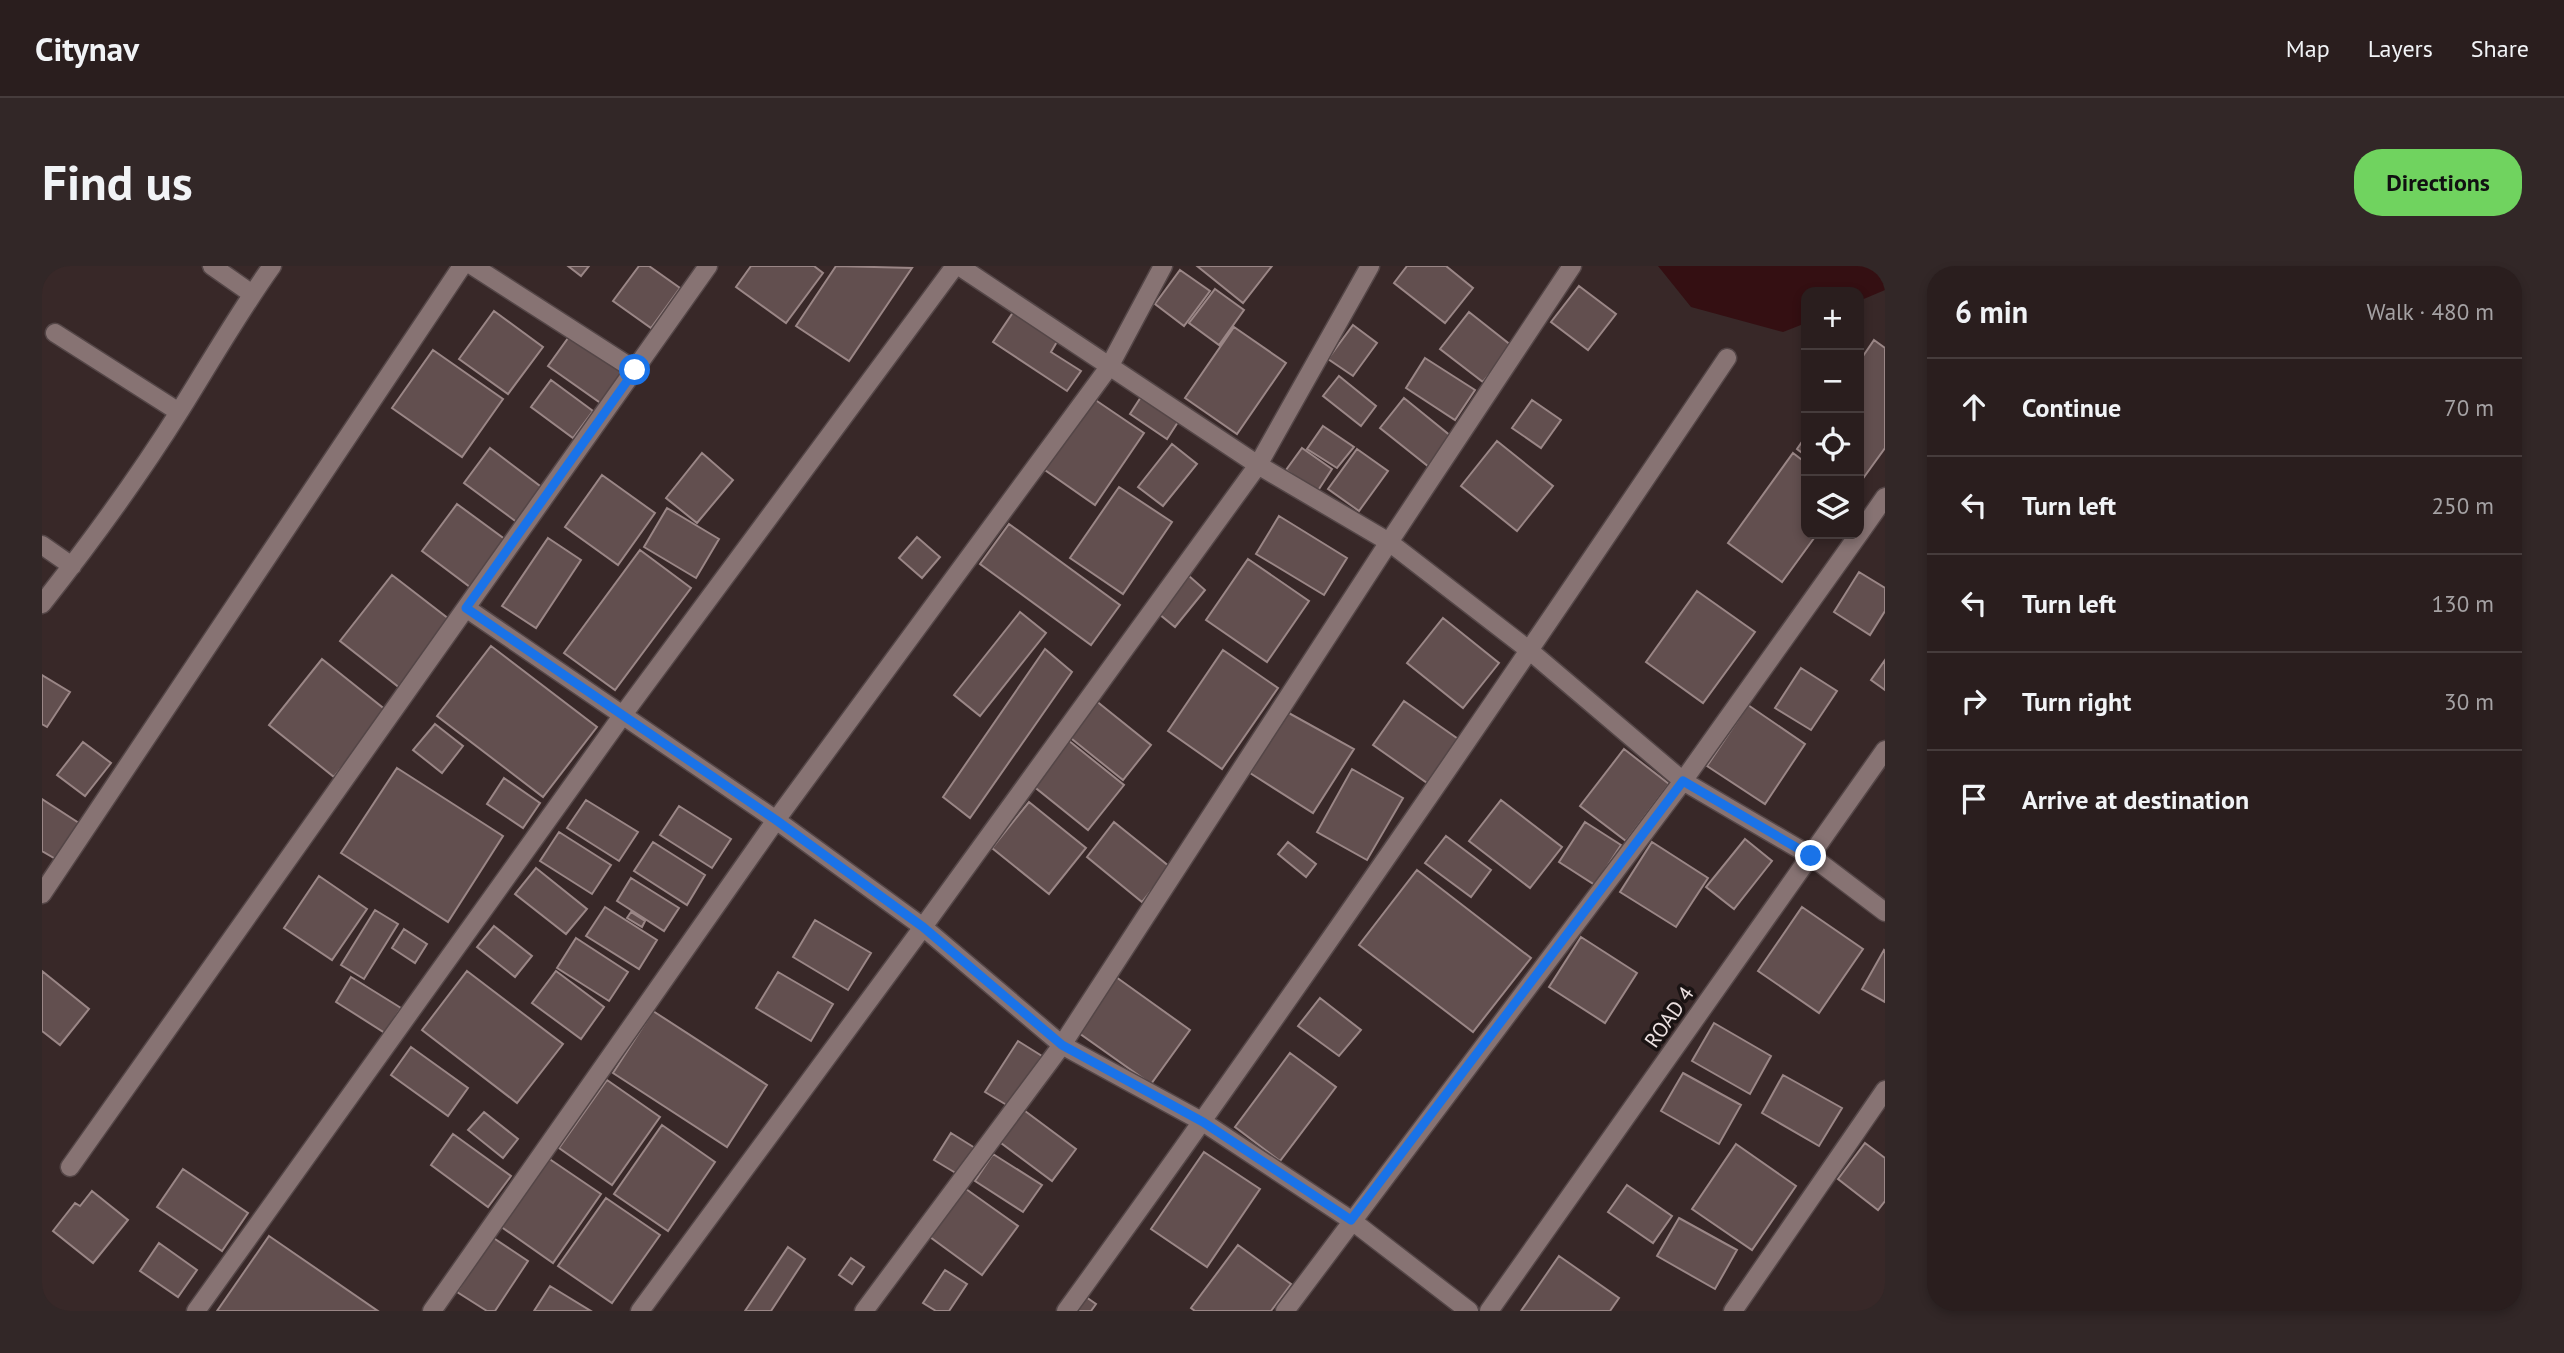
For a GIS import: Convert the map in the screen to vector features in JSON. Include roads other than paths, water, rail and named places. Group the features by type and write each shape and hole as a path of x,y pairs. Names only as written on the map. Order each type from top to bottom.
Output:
{"street":[{"path":"212,266 252,294"},
{"path":"42,604 72,566 179,412 272,266"},
{"path":"42,894 462,266"},
{"path":"472,266 635,370"},
{"path":"70,1167 708,266"},
{"path":"196,1311 622,716 957,266 1258,465 1389,542 1530,651 1683,781 1811,856 1885,912"},
{"path":"432,1311 776,820 1109,367 1163,266"},
{"path":"640,1311 1258,465 1370,266"},
{"path":"864,1311 1062,1045 1572,266"},
{"path":"55,333 179,412"},
{"path":"1066,1311 1203,1122 1530,651 1727,358"},
{"path":"1864,527 1885,497"},
{"path":"1285,1311 1683,781 1855,539"},
{"path":"42,545 72,566"},
{"path":"466,608 776,820 923,927 1062,1045 1203,1122 1351,1220 1469,1311"},
{"name":"ROAD 4","path":"1489,1311 1885,750"},
{"path":"1733,1311 1885,1090"}]}
